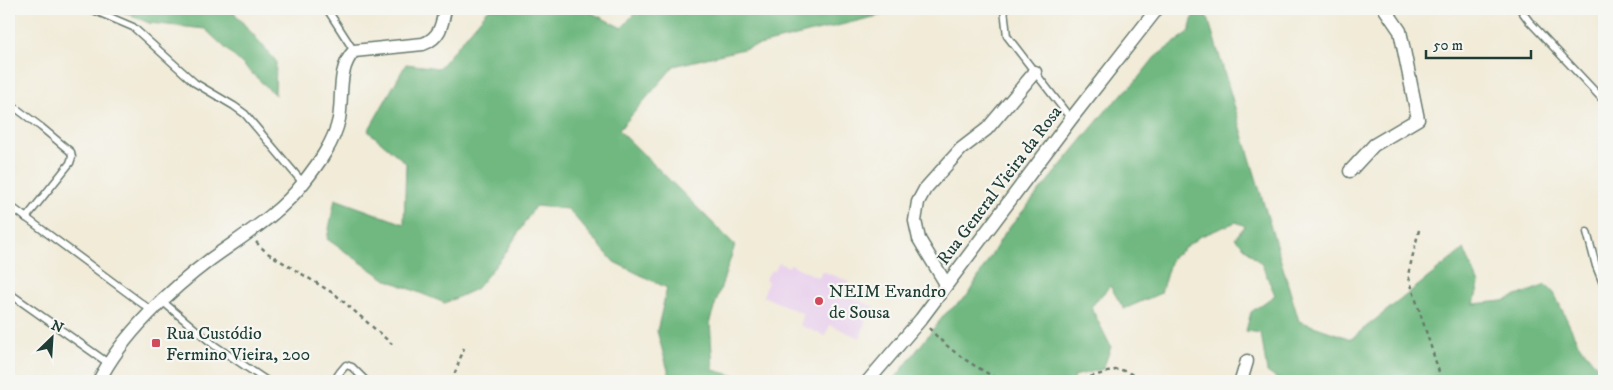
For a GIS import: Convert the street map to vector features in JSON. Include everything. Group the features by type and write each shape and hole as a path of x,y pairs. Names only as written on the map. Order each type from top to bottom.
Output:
{"street":[{"path":"99,381 108,363 162,301 204,264 276,213 304,183 333,137 339,119 344,67 347,58 354,51 423,44 431,41 438,34 445,9"},
{"name":"Rua General Vieira da Rosa","path":"868,381 921,319 1071,119 1157,9"},
{"path":"1350,171 1374,145 1418,119 1400,30 1385,9"},
{"path":"946,284 918,239 915,221 918,202 925,189 960,149 987,129 1036,72"},
{"path":"1241,381 1246,361"}],"lane":[{"path":"91,9 133,27 195,83 245,114 304,183"},
{"path":"326,9 354,51"},
{"path":"1004,9 1007,36 1071,119"},
{"path":"1520,9 1604,102"},
{"path":"1601,9 1604,12"},
{"path":"9,103 71,152 72,158 26,218"},
{"path":"9,205 152,311"},
{"path":"1587,232 1596,266 1604,286"},
{"path":"9,293 108,363"},
{"path":"162,301 214,346 267,381"},
{"path":"334,381 346,365 352,367 366,381"}],"path":[{"path":"1419,230 1408,275 1440,375 1440,381"},
{"path":"248,234 266,252 336,295 392,344"},
{"path":"921,319 940,341 976,367 1002,381"},
{"path":"452,381 464,348"},
{"path":"1075,381 1119,369 1148,381"}],"shaded area":[{"name":"NEIM Evandro de Sousa","path":"779,263 789,267 790,264 819,278 822,271 848,281 843,294 875,307 866,319 860,338 830,325 825,336 799,325 804,314 763,296 768,282 765,280"}],"green space":[{"path":"116,9 231,9 276,61 275,95 205,29 149,23"},
{"path":"584,9 622,28 638,9 906,9 674,66 619,130 735,245 710,320 713,370 753,381 671,381 657,331 667,288 614,262 568,209 535,206 505,254 476,289 445,303 385,279 327,239 335,199 404,224 406,163 368,131 406,64 439,68 488,10"},
{"path":"1195,9 1198,9 1208,18 1299,321 1351,339 1464,249 1479,284 1474,304 1503,301 1546,285 1554,293 1578,343 1600,370 1588,381 1280,381 1267,372 1261,333 1246,331 1251,312 1275,295 1262,265 1235,238 1245,226 1236,222 1199,237 1171,259 1161,293 1124,309 1110,286 1091,307 1111,347 1103,369 1074,376 1075,381 893,381 945,314 967,296 1004,234 1109,107 1135,82 1155,57 1189,32"}],"place":[{"name":"NEIM Evandro de Sousa","path":"819,301"},
{"name":"Rua Custódio Fermino Vieira, 200","path":"156,343"}]}
